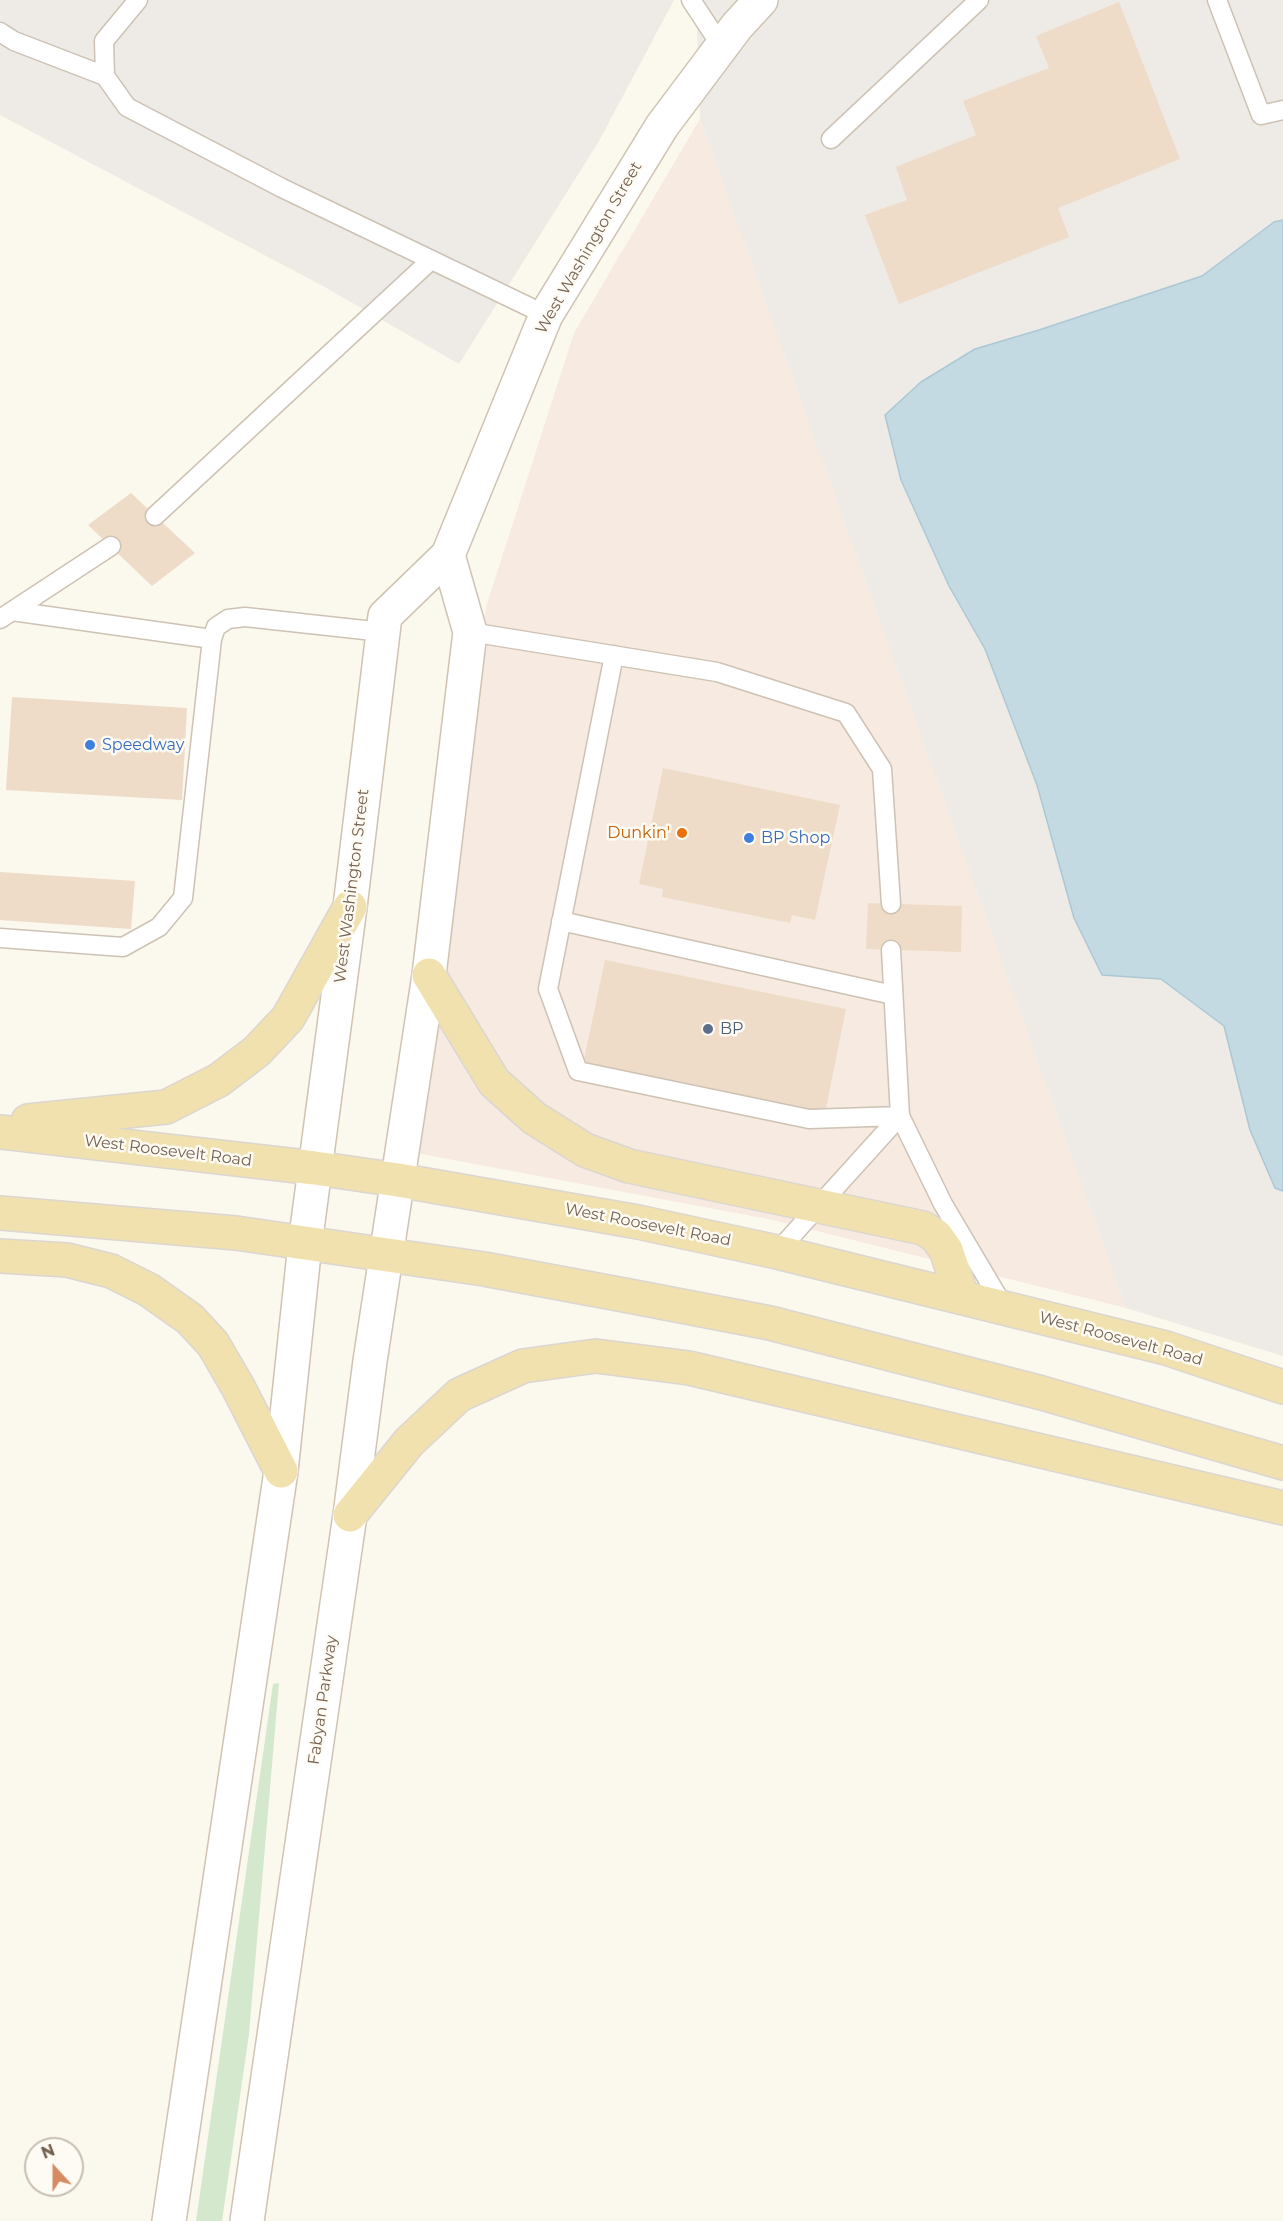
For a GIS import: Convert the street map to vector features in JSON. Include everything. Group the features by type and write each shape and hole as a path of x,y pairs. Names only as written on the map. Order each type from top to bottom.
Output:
{"main road":[{"name":"West Washington Street","path":"305,1244 350,907 385,616 448,555 546,315 662,126 737,26 761,0"},
{"path":"398,1180 429,975 470,632 448,555"},
{"path":"0,1124 166,1107 219,1080 257,1051 288,1018 350,907"},
{"path":"429,975 494,1082 534,1118 585,1150 629,1166 923,1228 936,1236 946,1250 962,1297"},
{"name":"West Roosevelt Road","path":"0,1132 315,1168 580,1211 777,1252 1004,1307 1166,1348 1283,1387"},
{"name":"Fabyan Parkway","path":"247,2221 398,1180"},
{"path":"0,1213 236,1233 484,1269 770,1323 1042,1393 1283,1463"},
{"path":"169,2221 281,1471 305,1244"},
{"path":"0,1256 67,1260 111,1271 149,1290 189,1319 218,1353 281,1471"},
{"path":"350,1515 409,1442 459,1395 523,1366 596,1356 689,1368 1283,1508"}],"lane":[{"path":"105,76 104,41 138,0"},
{"path":"691,0 722,47"},
{"path":"831,139 979,0"},
{"path":"1217,0 1261,115 1283,110"},
{"path":"0,32 14,41 105,76 127,107 282,188 546,315"},
{"path":"155,516 431,260"},
{"path":"6,615 111,546"},
{"path":"6,615 212,639"},
{"path":"0,938 123,947 159,927 183,898 212,639 216,627 228,619 245,617 382,632"},
{"path":"470,632 717,672 846,713 882,769 891,904"},
{"path":"614,655 548,989 578,1071 809,1119 900,1116"},
{"path":"561,921 894,996"},
{"path":"891,950 900,1116 943,1204 1004,1307"},
{"path":"777,1252 900,1116"}],"shaded area":[{"path":"0,0 674,0 599,141 459,364 321,285 0,115"},
{"path":"696,0 1283,0 1283,1356 1126,1308 700,119"},
{"path":"700,119 1126,1308 773,1220 411,1152 486,607 574,333"}],"green space":[{"path":"279,1683 249,2034 222,2221 196,2221 273,1684"}],"water":[{"path":"1283,220 1283,1191 1275,1188 1250,1130 1224,1026 1161,979 1102,975 1074,918 1037,785 985,649 949,586 901,480 885,415 921,382 975,349 1202,276 1274,222"}],"building":[{"path":"1119,2 1180,159 1058,208 1069,237 899,304 865,215 907,200 896,167 976,135 963,101 1049,68 1036,36"},
{"path":"131,493 195,553 152,586 88,525"},
{"path":"12,697 187,708 182,800 6,790"},
{"path":"663,768 840,805 815,920 792,915 790,923 662,897 663,889 639,884"},
{"path":"0,872 135,881 131,929 0,920"},
{"path":"868,903 962,906 961,952 866,949"},
{"path":"605,960 846,1009 825,1113 583,1064"}],"place":[{"name":"Speedway","path":"90,745"},
{"name":"Dunkin'","path":"682,833"},
{"name":"BP Shop","path":"749,838"},
{"name":"BP","path":"708,1029"}]}
